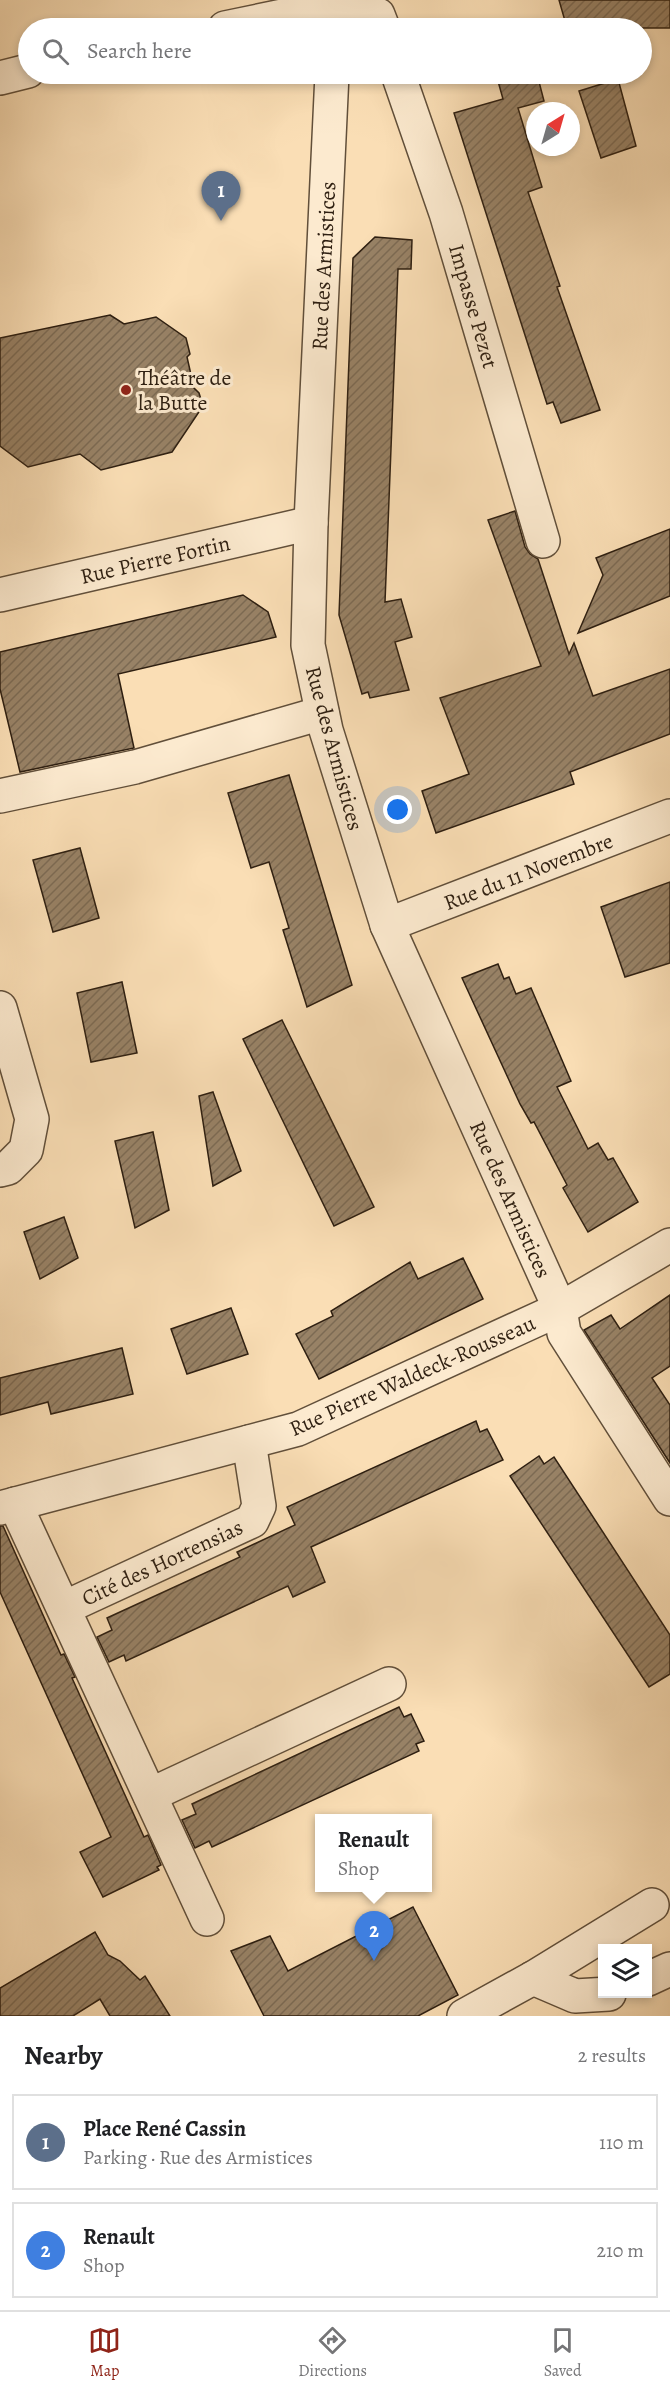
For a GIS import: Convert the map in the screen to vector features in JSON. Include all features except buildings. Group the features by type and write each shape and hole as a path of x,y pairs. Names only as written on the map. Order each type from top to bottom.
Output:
{"street":[{"path":"289,18 334,11 378,15 379,18"},
{"path":"0,78 18,74"},
{"name":"Rue des Armistices","path":"332,84 310,523 308,645 322,713 387,925 560,1309 564,1333 670,1498"},
{"name":"Impasse Pezet","path":"402,84 446,213 543,541"},
{"name":"Rue Pierre Fortin","path":"0,595 310,523"},
{"path":"0,796 135,766 322,713"},
{"name":"Rue du 11 Novembre","path":"387,925 670,816"},
{"path":"0,1008 32,1119 26,1150 8,1168 0,1170"},
{"name":"Rue Pierre Waldeck-Rousseau","path":"8,1506 297,1429 560,1309 670,1245"},
{"name":"Cité des Hortensias","path":"64,1608 252,1521 259,1506 249,1442"},
{"name":"Cité des Hortensias","path":"8,1506 64,1608 207,1919"},
{"path":"150,1795 389,1684"},
{"path":"464,2016 533,1978 652,1905"},
{"path":"652,1977 670,1970"},
{"path":"533,1978 576,1996 598,1995"}],"place":[{"name":"Place René Cassin","path":"221,221"},
{"name":"Théâtre de la Butte","path":"126,390"},
{"name":"Renault","path":"374,1961"}]}
